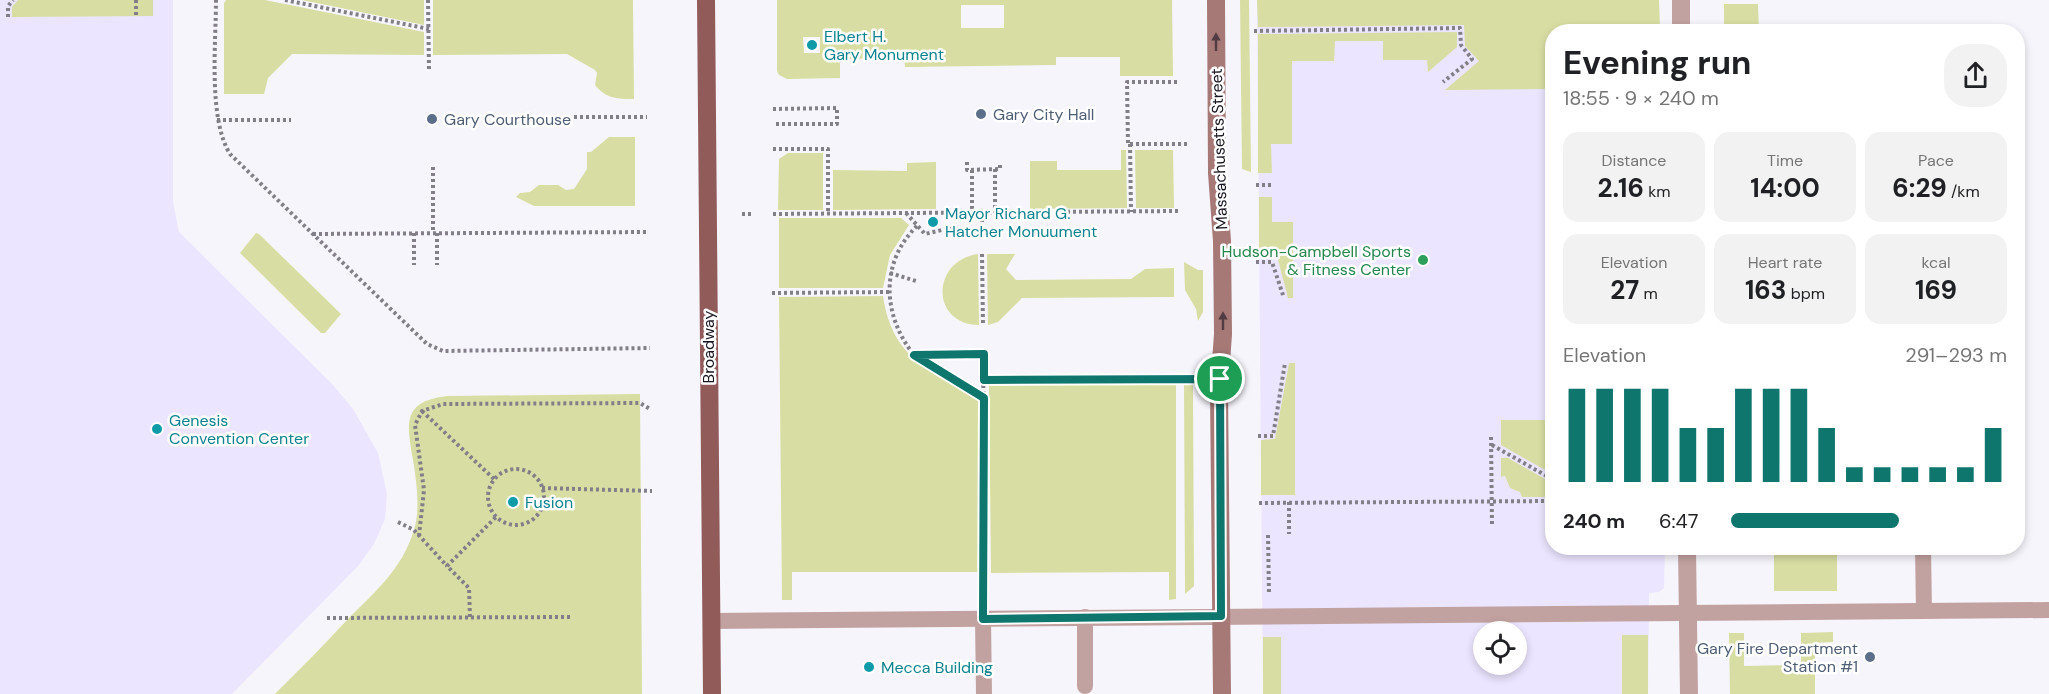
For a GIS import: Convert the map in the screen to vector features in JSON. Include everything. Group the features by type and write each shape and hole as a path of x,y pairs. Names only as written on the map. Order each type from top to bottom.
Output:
{"main road":[{"name":"Broadway","path":"706,0 712,694"}],"street":[{"name":"Massachusetts Street","path":"1216,0 1217,173 1222,252 1220,379 1222,694"},
{"path":"1681,0 1682,24"},
{"path":"1687,555 1689,694"}],"lane":[{"path":"1923,555 1924,611"},
{"path":"712,621 2049,610"},
{"path":"1085,617 1085,686"},
{"path":"983,619 984,694"}],"path":[{"path":"8,17 8,6 13,0"},
{"path":"136,0 136,16"},
{"path":"222,0 216,3 217,120 220,136 230,154 434,349 650,348"},
{"path":"285,0 429,29"},
{"path":"428,0 429,69"},
{"path":"1254,31 1460,28 1461,45 1472,59 1443,82"},
{"path":"1131,212 1127,82 1177,82"},
{"path":"773,109 837,108 839,116 837,124 773,124"},
{"path":"1121,113 1128,113"},
{"path":"574,117 647,117"},
{"path":"217,120 291,120"},
{"path":"1130,144 1190,144"},
{"path":"773,149 828,149 828,214"},
{"path":"967,162 967,170 972,170 999,169 999,162"},
{"path":"983,162 983,169"},
{"path":"433,168 437,265"},
{"path":"995,169 995,213"},
{"path":"972,170 972,213"},
{"path":"1256,185 1272,185"},
{"path":"773,214 1178,211"},
{"path":"906,213 925,234 946,229 982,230 982,213"},
{"path":"742,214 754,214"},
{"path":"917,226 901,245 890,273 889,292 894,321 900,336 914,355 984,398"},
{"path":"313,234 648,232"},
{"path":"414,234 414,265"},
{"path":"982,254 983,325"},
{"path":"1257,262 1272,262 1284,298"},
{"path":"890,273 916,281"},
{"path":"772,293 889,292"},
{"path":"914,355 983,351 983,619"},
{"path":"1258,436 1273,436 1285,363"},
{"path":"984,380 1220,379"},
{"path":"419,536 424,490 415,425 422,411 443,404 640,403 650,409"},
{"path":"422,411 494,479"},
{"path":"1491,437 1492,525"},
{"path":"1491,445 1545,475"},
{"path":"518,469 537,478 544,496 541,510 527,523 509,525 496,517 488,502 488,491 494,479 507,470 518,469"},
{"path":"542,488 652,491"},
{"path":"1259,503 1545,501"},
{"path":"1289,502 1289,534"},
{"path":"447,566 496,517"},
{"path":"398,522 419,536 469,588 470,617"},
{"path":"1269,535 1266,549 1269,595"},
{"path":"327,618 571,617"}],"shaded area":[{"path":"0,0 173,0 173,202 179,232 333,385 353,409 378,453 387,494 385,519 374,544 359,565 232,694 0,694"},
{"path":"1257,0 1659,0 1660,24 1545,24 1545,555 1665,555 1664,588 1659,592 1649,593 1648,694 1263,694"}],"green space":[{"path":"18,0 153,0 153,16 12,17 12,7"},
{"path":"226,0 265,0 424,32 424,55 292,54 268,78 264,94 224,94 224,3"},
{"path":"302,0 424,0 424,25"},
{"path":"433,0 633,0 634,99 618,98 603,93 595,85 597,73 595,70 567,54 433,55"},
{"path":"777,0 1172,0 1173,76 1120,76 1120,57 1056,57 1056,65 905,67 904,58 840,59 840,78 787,79 779,75 777,71","holes":["961,5 1004,5 1004,28 961,28","803,37 820,37 820,53 804,53"]},
{"path":"1240,0 1249,0 1251,172 1242,169"},
{"path":"1257,0 1659,0 1660,24 1545,24 1545,89 1445,90 1479,61 1465,46 1464,25 1258,27"},
{"path":"1724,4 1758,4 1759,24 1724,24"},
{"path":"1457,32 1457,47 1428,72 1427,60 1383,60 1383,41 1335,41 1334,61 1292,61 1292,144 1271,144 1272,173 1258,173 1258,34"},
{"path":"609,137 635,137 635,206 534,206 516,197 520,193 530,192 539,185 558,185 566,190 574,189 587,169 587,152 591,152"},
{"path":"1121,150 1126,150 1127,208 1030,209 1030,161 1057,161 1057,170 1121,170"},
{"path":"1135,150 1173,150 1174,208 1136,208"},
{"path":"788,153 823,153 823,210 778,210 779,159"},
{"path":"936,162 936,209 833,210 833,170 907,171 907,163"},
{"path":"1259,197 1272,197 1272,222 1293,222 1293,298 1288,298 1277,256 1259,256"},
{"path":"779,218 901,218 909,225 890,255 883,288 779,288"},
{"path":"256,233 341,314 325,333 321,333 240,253"},
{"path":"978,254 979,325 963,322 952,315 945,304 942,292 951,268 962,259"},
{"path":"987,254 1015,254 1006,269 1016,280 1131,279 1145,269 1174,268 1174,297 1022,298 998,322 988,325"},
{"path":"1184,262 1198,270 1203,270 1203,312 1198,321 1196,309 1185,290"},
{"path":"883,296 895,335 916,361 980,401 980,572 792,572 792,600 782,600 779,297"},
{"path":"1289,363 1295,363 1295,495 1261,495 1261,440 1275,439"},
{"path":"1176,384 1176,599 1169,600 1169,572 991,573 989,385"},
{"path":"1184,384 1193,384 1194,586 1185,594"},
{"path":"640,394 642,694 275,694 378,589 403,556 414,530 417,515 417,490 410,440 410,419 414,410 421,404 448,396"},
{"path":"1501,420 1545,420 1545,470 1501,445"},
{"path":"1501,458 1508,458 1545,479 1545,497 1522,497 1520,492 1510,488 1505,476 1501,477"},
{"path":"1774,555 1837,555 1837,591 1774,591"},
{"path":"1833,632 1833,642 1815,643 1815,694 1730,694 1729,633 1744,633 1744,666 1801,665 1801,633"},
{"path":"1622,635 1648,635 1648,694 1622,694"},
{"path":"1263,637 1281,637 1281,694 1263,694"}],"place":[{"name":"Elbert H. Gary Monument","path":"812,45"},
{"name":"Gary City Hall","path":"981,114"},
{"name":"Gary Courthouse","path":"432,119"},
{"name":"Mayor Richard G. Hatcher Monuument","path":"933,222"},
{"name":"Hudson-Campbell Sports & Fitness Center","path":"1423,260"},
{"name":"Genesis Convention Center","path":"157,429"},
{"name":"Fusion","path":"513,502"},
{"name":"Gary Fire Department Station #1","path":"1870,657"},
{"name":"Mecca Building","path":"869,667"}],"route":[{"path":"984,354 984,380 1220,379 1221,616 983,619 985,597 984,398 914,355 984,354"}]}
